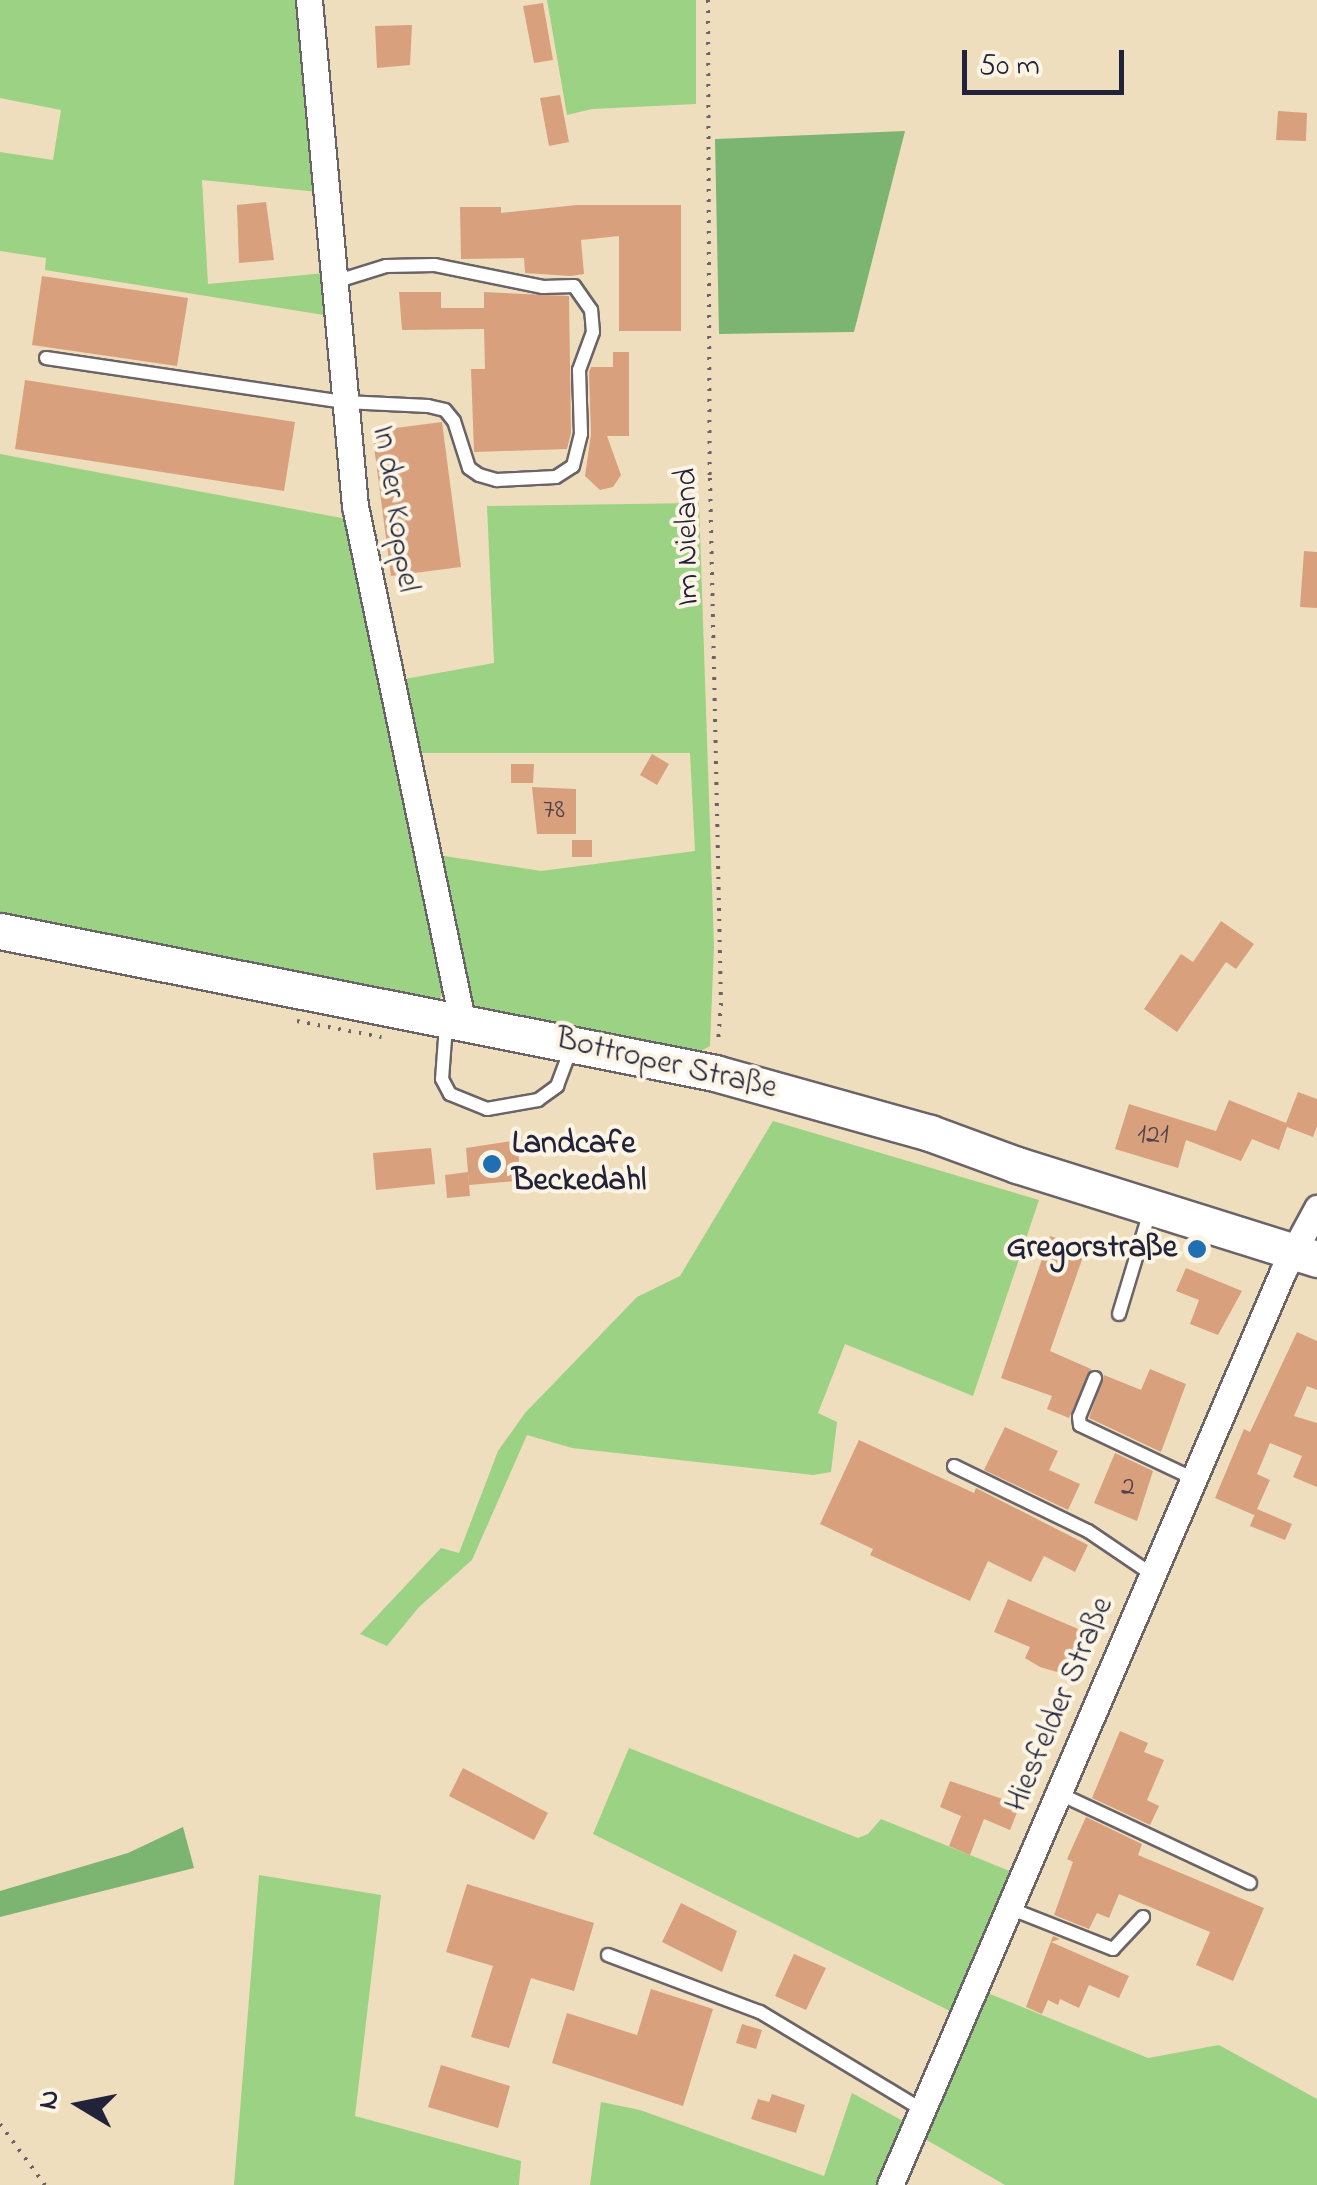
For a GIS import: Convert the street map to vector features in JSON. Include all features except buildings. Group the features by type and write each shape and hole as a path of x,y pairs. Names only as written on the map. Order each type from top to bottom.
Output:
{"main road":[{"name":"Bottroper Straße","path":"0,931 716,1073 930,1133 1306,1255"}],"street":[{"name":"In der Koppel","path":"310,0 355,506 454,1019"},
{"path":"1306,1255 1317,1208"},
{"name":"Hiesfelder Straße","path":"890,2185 1283,1271 1306,1255"}],"lane":[{"path":"46,358 346,402 445,410 454,421 469,468 496,480 556,476 573,466 580,450 579,370 594,332 591,310 574,286 544,287 435,265 386,266 335,282"},
{"path":"454,1019 442,1079 450,1094 487,1108 538,1100 557,1086 572,1043"},
{"path":"1119,1314 1152,1206"},
{"path":"1096,1378 1080,1425 1194,1479"},
{"path":"954,1466 1088,1532 1152,1576"},
{"path":"1058,1793 1250,1883"},
{"path":"1008,1908 1113,1948 1143,1917"},
{"path":"608,1955 760,2012 922,2109"}],"path":[{"name":"Im Nieland","path":"708,0 710,478 721,1002 716,1073"},
{"path":"281,1017 364,1037 395,1037"},
{"path":"0,2124 45,2185"}],"green space":[{"path":"0,0 301,0 318,192 202,180 208,284 325,273 330,316 45,270 46,258 0,251 0,152 53,160 61,110 0,98"},
{"path":"547,0 696,0 696,104 592,109 567,115"},
{"path":"905,131 854,332 719,334 715,139"},
{"path":"0,454 347,519 445,984 440,999 0,916"},
{"path":"699,503 714,946 710,1046 701,1051 476,1006 470,1001 438,855 541,871 695,851 690,753 416,753 399,680 494,663 487,506"},
{"path":"773,1121 1039,1200 973,1396 845,1344 818,1413 837,1422 831,1472 813,1475 572,1448 527,1435 472,1560 419,1607 387,1646 360,1634 441,1548 459,1553 498,1451 525,1413 637,1297 680,1276"},
{"path":"629,1748 858,1838 868,1834 881,1819 1017,1874 952,2012 593,1834"},
{"path":"183,1827 194,1868 0,1917 0,1891 128,1853"},
{"path":"259,1875 381,1895 355,2116 521,2161 519,2185 234,2185"},
{"path":"985,1992 1148,2058 1219,2045 1317,2099 1317,2185 1005,2185 925,2139"},
{"path":"852,2093 903,2121 875,2185 590,2185 601,2102 640,2110 824,2176"}],"place":[{"name":"Landcafe Beckedahl","path":"492,1164"},
{"name":"Gregorstraße","path":"1197,1249"}]}
